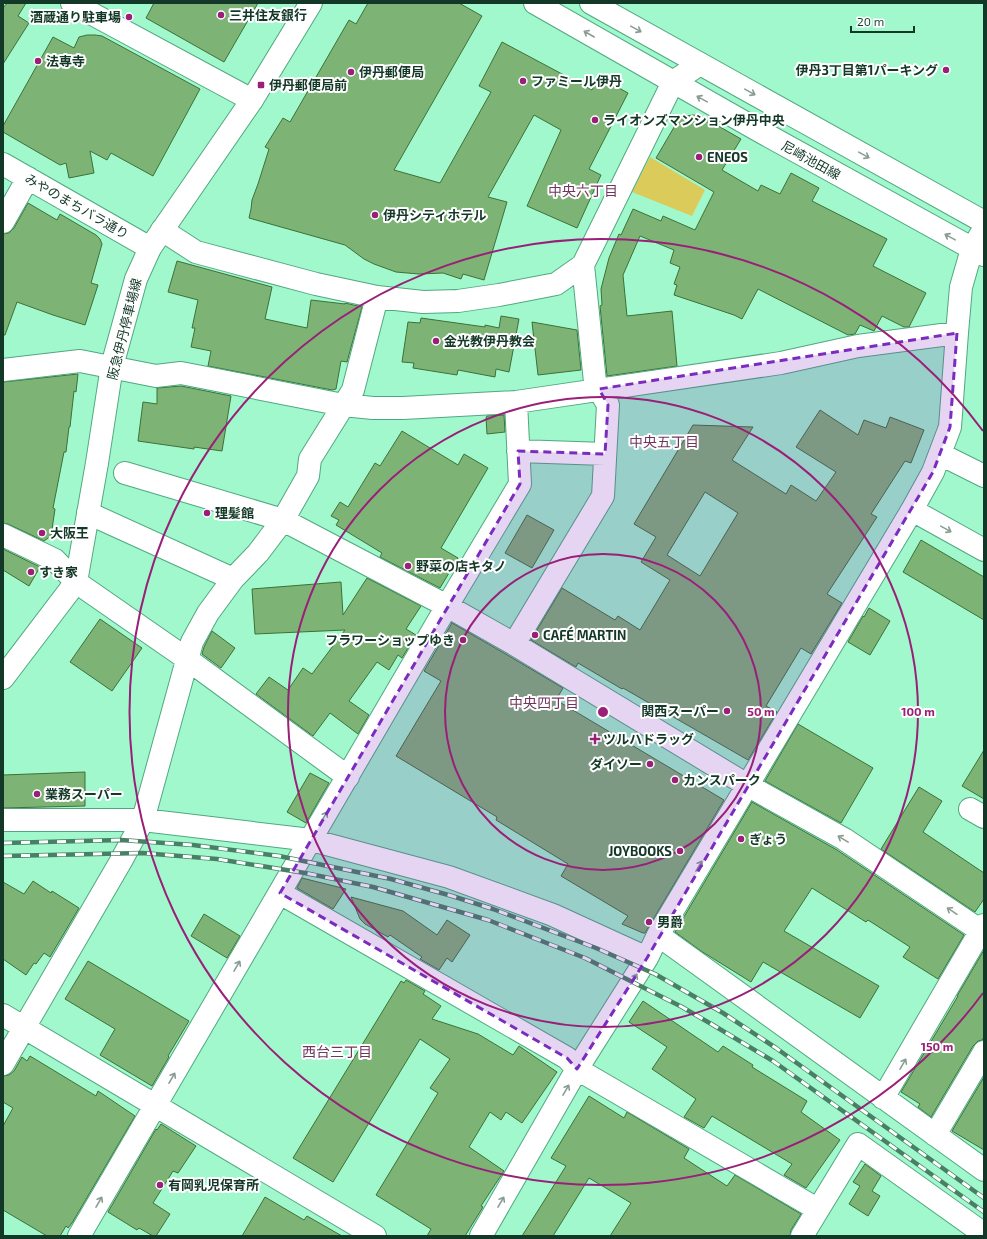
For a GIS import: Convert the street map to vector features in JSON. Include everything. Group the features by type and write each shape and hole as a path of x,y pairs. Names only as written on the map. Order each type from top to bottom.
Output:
{"street":[{"path":"72,3 252,100"},
{"name":"阪急伊丹停車場線","path":"3,678 76,582 112,366 136,279 156,239 252,100 311,3"},
{"name":"尼崎池田線","path":"535,3 673,82 978,252"},
{"path":"590,3 984,222"},
{"path":"514,644 603,496 608,405 595,382 583,265 673,82 700,64"},
{"name":"みやのまちバラ通り","path":"3,164 28,178 156,239 196,252 316,284 377,297 423,302 458,301 499,295 556,284 583,265"},
{"path":"3,222 28,178"},
{"path":"481,1236 577,1069 647,958 658,935 912,510 933,472 950,427 961,287 978,252 984,229"},
{"path":"3,1064 121,861 143,820 187,659 195,636 208,613 233,579 258,553 284,520 308,476 310,459 353,390 377,297"},
{"path":"3,370 80,361 112,366 156,376 181,373 343,405 373,408 403,408 516,402 781,362 858,346 957,333"},
{"path":"79,1236 447,606 520,484 516,402"},
{"path":"518,451 605,454"},
{"path":"940,454 984,476"},
{"path":"125,473 284,520 447,606 514,644 747,785 844,839 983,929 883,1098"},
{"path":"912,510 984,550"},
{"path":"88,513 233,579"},
{"path":"3,535 56,560 76,582 187,659 348,777"},
{"path":"3,820 143,820 311,840 449,877 552,915 647,958"},
{"path":"280,892 567,1058 577,1069 817,1209"},
{"path":"658,935 984,1170"},
{"path":"3,1014 375,1236"},
{"path":"935,1135 984,1052"},
{"path":"802,1236 817,1209 858,1144 984,1234"}],"highlighted area":[{"path":"957,333 950,427 933,472 647,958 577,1069 567,1058 280,893 520,484 518,451 605,454 608,405 599,389"}],"shaded area":[{"path":"650,157 705,190 692,216 632,192"}],"building":[{"path":"7,3 26,3 18,16 29,23 3,64 3,7"},
{"path":"154,3 258,3 224,62 146,18"},
{"path":"368,3 459,3 482,16 394,170 440,183 491,92 479,86 502,42 592,90 599,77 628,93 589,169 601,175 577,228 527,206 561,130 534,115 488,197 507,202 484,280 463,274 461,279 443,273 419,274 396,272 364,259 345,245 249,218 252,200 269,149 265,147 283,118 290,122 349,20 356,24"},
{"path":"87,35 102,36 200,89 153,176 111,153 107,160 90,151 94,173 69,178 66,163 60,165 3,132 3,126 53,37 74,48 79,37"},
{"path":"693,115 701,116 741,139 722,170 758,191 761,185 780,194 791,173 819,188 812,201 887,239 873,266 926,293 909,327 904,327 882,316 874,331 860,325 855,334 848,335 758,289 742,319 674,295 677,285 674,284 680,267 670,263 674,250 640,236 623,275 627,316 672,311 677,366 607,376 600,306 602,305 601,289 609,258 619,234 621,235 633,209 661,221 663,216 695,230 714,192 656,158 680,117"},
{"path":"28,203 57,220 60,214 96,235 100,239 102,244 91,283 98,285 85,325 17,302 5,335 3,335 3,234 9,233 14,228"},
{"path":"177,261 272,287 265,319 307,328 311,300 345,303 362,307 347,362 341,361 336,389 332,390 208,366 211,351 191,347 195,328 192,328 198,300 168,292"},
{"path":"501,316 519,319 509,372 496,369 495,377 458,370 457,375 413,368 414,363 402,362 408,322 420,323 421,318 499,328"},
{"path":"532,322 577,330 581,370 538,375"},
{"path":"78,374 76,392 74,391 66,452 64,452 53,508 55,509 51,536 44,541 3,523 3,382"},
{"path":"181,386 231,396 222,451 194,447 194,449 138,441 143,402 157,404 157,388"},
{"path":"820,410 858,435 864,420 886,428 890,417 924,430 911,463 905,461 871,514 877,517 827,594 842,603 811,654 801,648 766,706 777,712 748,760 578,663 576,667 531,640 562,588 615,620 618,616 640,630 670,580 641,562 656,537 634,524 693,425 753,427 732,460 786,494 791,485 816,501 836,472 796,447","holes":["705,492 738,513 700,576 667,555"]},
{"path":"504,415 505,432 487,434 487,416"},
{"path":"402,431 458,465 464,454 488,468 441,548 458,558 440,588 380,557 382,553 336,525 339,520 331,516 340,502 348,507 375,463 380,466"},
{"path":"527,515 554,530 532,568 505,553"},
{"path":"921,540 984,577 984,620 903,572"},
{"path":"3,549 40,567 29,586 3,570"},
{"path":"367,578 421,606 406,629 416,635 402,658 398,655 389,670 377,662 349,701 369,715 358,734 330,713 313,736 256,694 269,677 288,690 303,668 312,674 345,630 255,634 252,589 341,582 343,615"},
{"path":"869,608 890,621 870,655 848,642"},
{"path":"100,619 142,648 112,691 70,662"},
{"path":"452,623 563,688 556,700 724,800 645,933 622,924 628,916 561,876 568,864 496,820 497,817 396,756 441,681 424,671"},
{"path":"212,631 235,648 221,668 202,654"},
{"path":"798,724 873,768 841,823 765,781"},
{"path":"984,750 984,799 962,786"},
{"path":"85,772 85,806 3,808 3,775"},
{"path":"310,773 329,783 306,823 287,812"},
{"path":"919,787 942,801 923,832 984,873 984,899 975,912 881,849"},
{"path":"752,802 837,850 964,935 938,979 903,957 910,947 868,920 866,922 812,888 784,931 879,986 860,1018 763,962 751,982 701,951 675,932"},
{"path":"302,878 346,889 333,909 297,888"},
{"path":"33,881 51,893 52,891 79,908 50,957 44,953 36,964 34,963 26,975 3,959 3,882 24,894"},
{"path":"351,897 403,911 437,935 447,920 470,935 452,962 447,958 439,970 420,959 422,957 390,935 388,937 365,924 360,919"},
{"path":"204,914 240,936 227,958 191,936"},
{"path":"984,950 984,1037 973,1046 931,1117 918,1107 920,1104 901,1092"},
{"path":"88,961 189,1021 152,1086 100,1055 115,1029 65,999"},
{"path":"406,980 425,991 423,994 441,1006 432,1019 478,1034 513,1055 519,1046 557,1072 522,1123 506,1112 501,1120 490,1112 469,1147 504,1171 481,1206 483,1207 465,1236 427,1236 431,1229 376,1195 438,1093 430,1088 450,1059 420,1039 333,1182 293,1158 401,981 404,983"},
{"path":"643,1001 718,1052 723,1046 753,1065 752,1067 807,1101 801,1112 840,1140 806,1188 784,1175 792,1164 712,1116 704,1128 684,1117 696,1099 652,1069 667,1047 629,1022"},
{"path":"30,1056 96,1096 98,1091 135,1116 72,1223 68,1228 66,1226 60,1236 47,1236 3,1210 3,1126 13,1108 3,1102 3,1076 9,1075 14,1071 22,1057 27,1061"},
{"path":"984,1077 984,1150 952,1131"},
{"path":"589,1096 624,1118 627,1112 689,1149 684,1158 727,1186 735,1175 801,1214 791,1230 790,1236 610,1236 631,1203 589,1178 553,1236 522,1236 566,1166 551,1158"},
{"path":"161,1124 196,1146 178,1173 173,1171 153,1203 170,1214 156,1236 153,1236 139,1228 137,1230 108,1212 156,1129 157,1130"},
{"path":"865,1164 881,1176 872,1191 880,1196 868,1216 849,1204 860,1186 853,1182"},
{"path":"265,1197 304,1220 307,1216 342,1236 242,1236"}],"railway":[{"path":"3,843 121,840 193,845 279,856 391,879 493,909 596,948 655,974 723,1013 776,1048 984,1198"},
{"path":"3,856 142,853 217,859 305,873 373,887 488,920 585,958 682,1007 713,1025 773,1061 984,1212"}],"place":[{"name":"三井住友銀行","path":"221,15"},
{"name":"酒蔵通り駐車場","path":"129,17"},
{"name":"法専寺","path":"38,61"},
{"name":"伊丹3丁目第1パーキング","path":"946,70"},
{"name":"伊丹郵便局","path":"351,72"},
{"name":"ファミール伊丹","path":"523,81"},
{"name":"伊丹郵便局前","path":"261,85"},
{"name":"ライオンズマンション伊丹中央","path":"595,120"},
{"name":"ENEOS","path":"699,157"},
{"name":"伊丹シティホテル","path":"375,215"},
{"name":"金光教伊丹教会","path":"436,341"},
{"name":"理髪館","path":"207,513"},
{"name":"大阪王","path":"42,533"},
{"name":"野菜の店キタノ","path":"408,566"},
{"name":"すき家","path":"31,572"},
{"name":"CAFÉ MARTIN","path":"535,635"},
{"name":"フラワーショップゆき","path":"463,640"},
{"name":"関西スーパー","path":"727,711"},
{"name":"ツルハドラッグ","path":"595,739"},
{"name":"ダイソー","path":"650,764"},
{"name":"カンスパーク","path":"675,780"},
{"name":"業務スーパー","path":"37,794"},
{"name":"ぎょう","path":"741,839"},
{"name":"JOYBOOKS","path":"680,851"},
{"name":"男爵","path":"649,922"},
{"name":"有岡乳児保育所","path":"160,1185"}],"district":[{"name":"中央六丁目","path":"583,190"},
{"name":"中央五丁目","path":"664,441"},
{"name":"中央四丁目","path":"544,702"},
{"name":"西台三丁目","path":"337,1051"}]}
